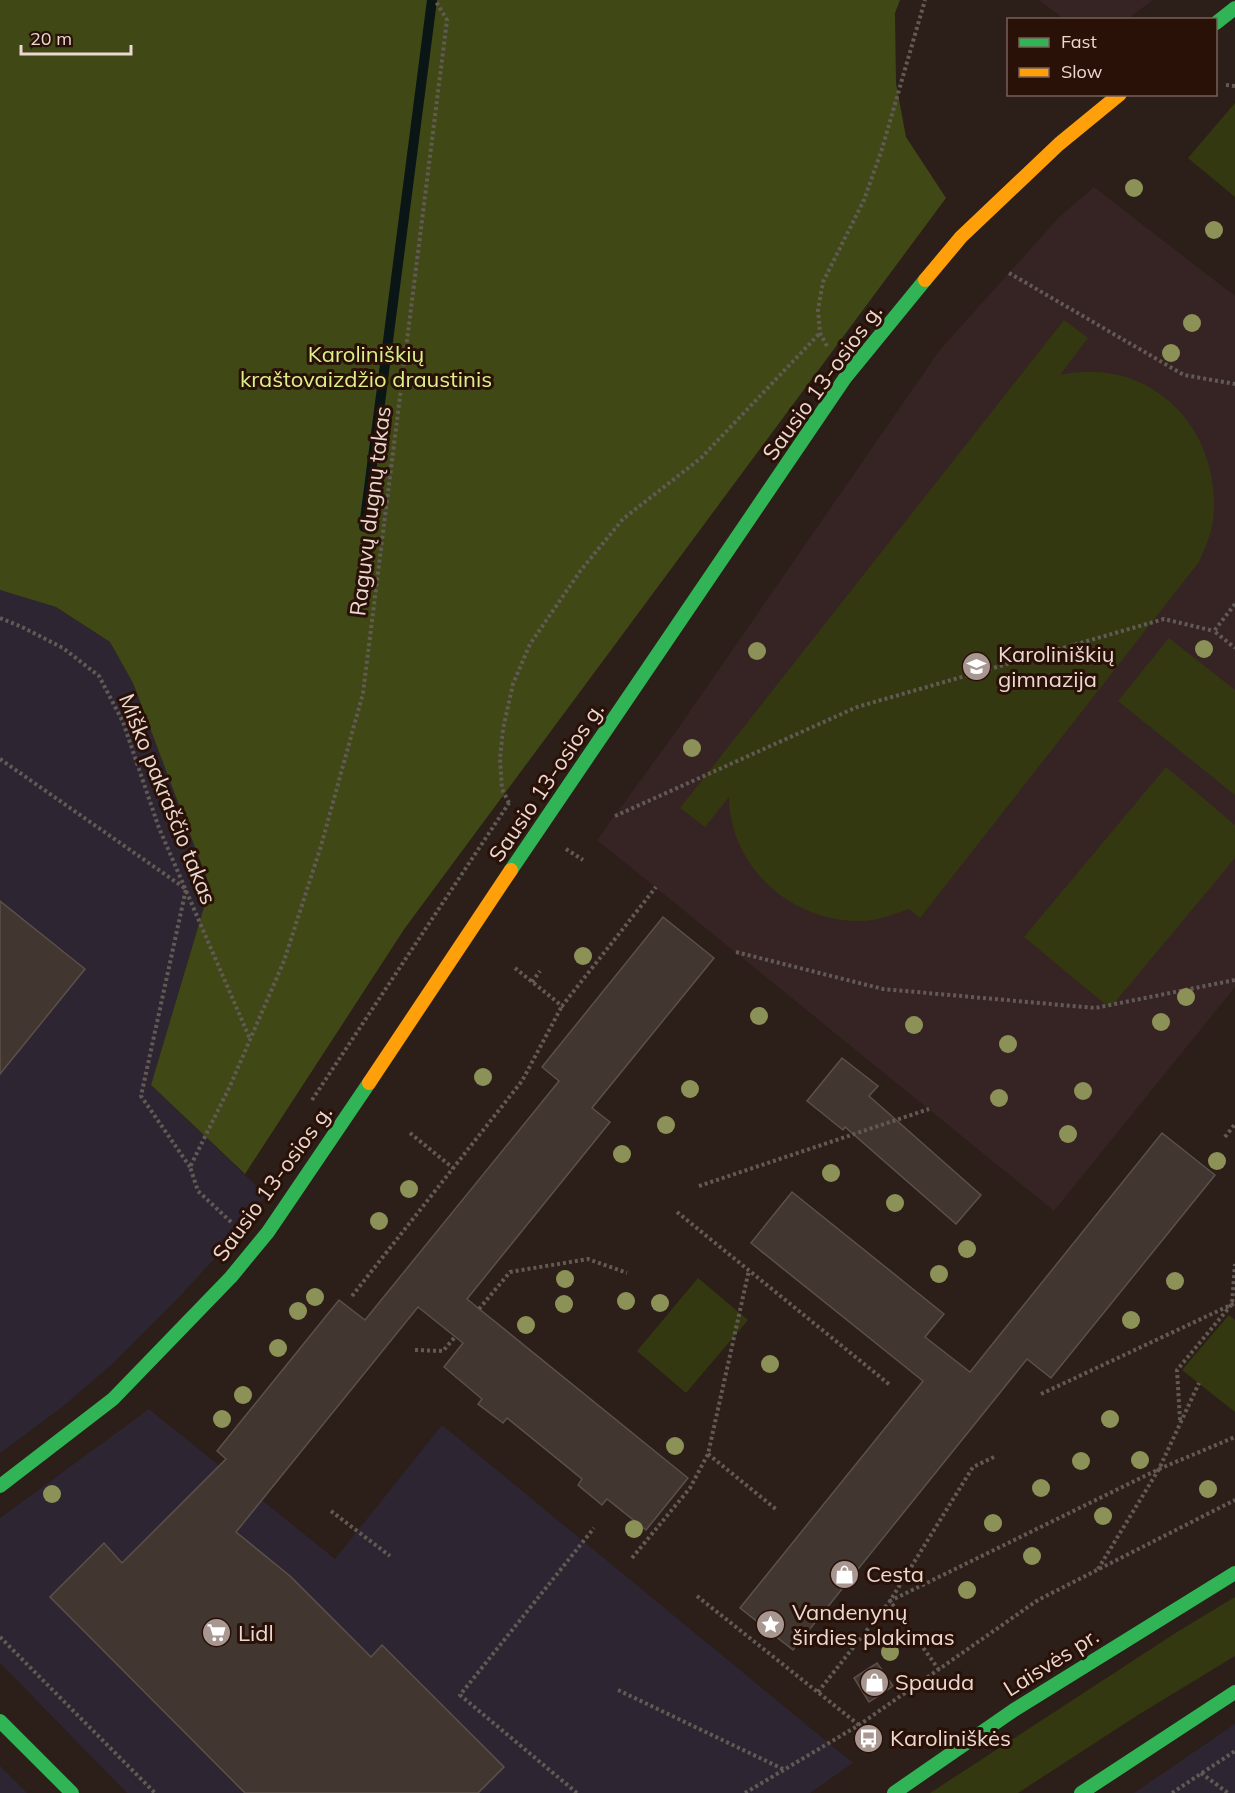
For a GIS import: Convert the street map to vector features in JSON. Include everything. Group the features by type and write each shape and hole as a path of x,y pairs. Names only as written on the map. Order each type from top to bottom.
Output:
{"street":[{"path":"1217,21 1235,8"},
{"name":"Sausio 13-osios g.","path":"0,1486 113,1399 231,1276 267,1232 324,1151 497,890 845,378 961,237 1059,144 1118,96"},
{"name":"Laisvės pr.","path":"894,1793 1014,1710 1235,1573"},
{"path":"1081,1793 1235,1692"},
{"path":"0,1721 72,1793"}],"path":[{"name":"Raguvų dugnų takas","path":"190,1167 251,1040 284,961 321,846 363,693 447,20 435,0"},
{"path":"845,378 820,333 818,310 823,282 864,200 882,149 925,0"},
{"path":"1226,85 1235,86"},
{"path":"1009,273 1184,375 1235,384"},
{"path":"309,1105 508,803 502,789 500,769 503,729 513,684 530,644 581,570 623,519 701,458 820,333"},
{"path":"1214,631 1235,604"},
{"name":"Miško pakraščio takas","path":"0,618 63,648 99,676 123,722 159,828 251,1040"},
{"path":"615,816 857,707 1164,619 1214,631 1235,648"},
{"path":"0,759 186,889 141,1096 190,1167 198,1191 233,1223 228,1230"},
{"path":"352,1296 522,1081 562,1006 656,887"},
{"path":"736,952 883,989 1095,1008 1235,980"},
{"path":"515,968 562,1006"},
{"path":"532,982 540,971"},
{"path":"699,1186 928,1109"},
{"path":"1225,1137 1235,1124"},
{"path":"410,1133 453,1168"},
{"path":"677,1212 890,1385"},
{"path":"479,1309 510,1272 588,1259 627,1273"},
{"path":"1180,1423 1177,1370 1233,1303 1235,1263"},
{"path":"632,1558 690,1488 708,1454 749,1270"},
{"path":"1041,1394 1233,1303"},
{"path":"415,1350 442,1351 455,1337"},
{"path":"1098,1570 1159,1468 1199,1383"},
{"path":"890,1601 1159,1468 1235,1437"},
{"path":"708,1454 777,1510"},
{"path":"818,1692 890,1601 973,1467 994,1458"},
{"path":"745,1793 859,1725 1038,1600 1235,1500"},
{"path":"332,1511 390,1556"},
{"path":"578,1793 460,1695 594,1527"},
{"path":"697,1596 859,1725"},
{"path":"890,1601 939,1670"},
{"path":"0,1637 155,1793"},
{"path":"618,1690 785,1770"},
{"path":"1172,1793 1235,1751"},
{"path":"1201,1773 1228,1793"}],"shaded area":[{"path":"1039,0 1153,0 1129,18 1063,18"},
{"name":"Karoliniškių gimnazija","path":"1094,187 1235,296 1235,987 1054,1211 597,840 677,730 939,351 1059,217"},
{"path":"0,590 56,607 110,642 133,683 210,887 151,1085 266,1195 226,1246 110,1366 61,1408 0,1453"},
{"path":"149,1409 335,1559 442,1425 853,1763 810,1793 127,1793 0,1663 0,1518"},
{"path":"1235,1724 1235,1793 1134,1793"},
{"path":"0,1766 27,1793 0,1793"}],"green space":[{"name":"Karoliniškių kraštovaizdžio draustinis","path":"0,0 900,0 895,13 896,83 906,137 946,198 405,928 245,1174 151,1085 210,887 133,683 110,642 56,607 0,590"},
{"path":"1235,103 1235,197 1188,158"},
{"path":"1064,320 1088,338 1060,375 1092,372 1121,376 1148,386 1171,402 1190,424 1203,449 1212,478 1214,517 1202,556 920,918 909,909 864,921 838,919 813,913 790,902 770,887 753,868 741,847 732,823 729,797 705,827 680,808"},
{"path":"1169,638 1235,690 1235,795 1118,701"},
{"path":"1166,767 1235,825 1235,858 1110,1008 1024,937"},
{"path":"698,1278 748,1320 686,1393 637,1351"},
{"path":"1229,1315 1235,1320 1235,1412 1182,1370"},
{"path":"1235,1597 1235,1656 1138,1715 1018,1793 930,1793 1177,1632"}],"building":[{"path":"0,901 85,969 0,1074"},
{"path":"663,917 714,958 592,1108 610,1122 467,1299 688,1478 646,1530 607,1499 602,1505 578,1485 582,1479 507,1418 503,1423 478,1404 482,1399 444,1367 463,1343 418,1307 236,1532 290,1576 371,1657 382,1645 504,1767 478,1793 245,1793 50,1597 104,1543 122,1563 226,1459 217,1451 339,1300 365,1320 559,1081 542,1067"},
{"path":"842,1058 878,1086 869,1096 981,1195 956,1224 845,1127 843,1130 807,1101"},
{"path":"1162,1133 1215,1175 1051,1378 1027,1359 793,1650 740,1608 923,1381 751,1243 792,1192 944,1314 925,1337 970,1372"},
{"name":"Spauda","path":"877,1663 893,1686 869,1702 854,1678"}],"waterway":[{"path":"364,527 432,0"}],"traffic: fast":[{"path":"1217,22 1235,8"},
{"path":"511,870 845,378 925,280"},
{"path":"0,1486 113,1399 231,1277 268,1232 369,1083"},
{"path":"894,1793 1014,1710 1235,1573"},
{"path":"1081,1793 1235,1692"},
{"path":"0,1721 72,1793"}],"traffic: slow":[{"path":"925,280 961,237 1059,144 1118,96"},
{"path":"369,1083 511,870"}],"place":[{"name":"Karoliniškių gimnazija","path":"977,667"},
{"name":"Cesta","path":"845,1574"},
{"name":"Vandenynų širdies plakimas","path":"771,1625"},
{"name":"Lidl","path":"217,1633"},
{"name":"Spauda","path":"874,1682"},
{"name":"Karoliniškės","path":"869,1738"}]}
